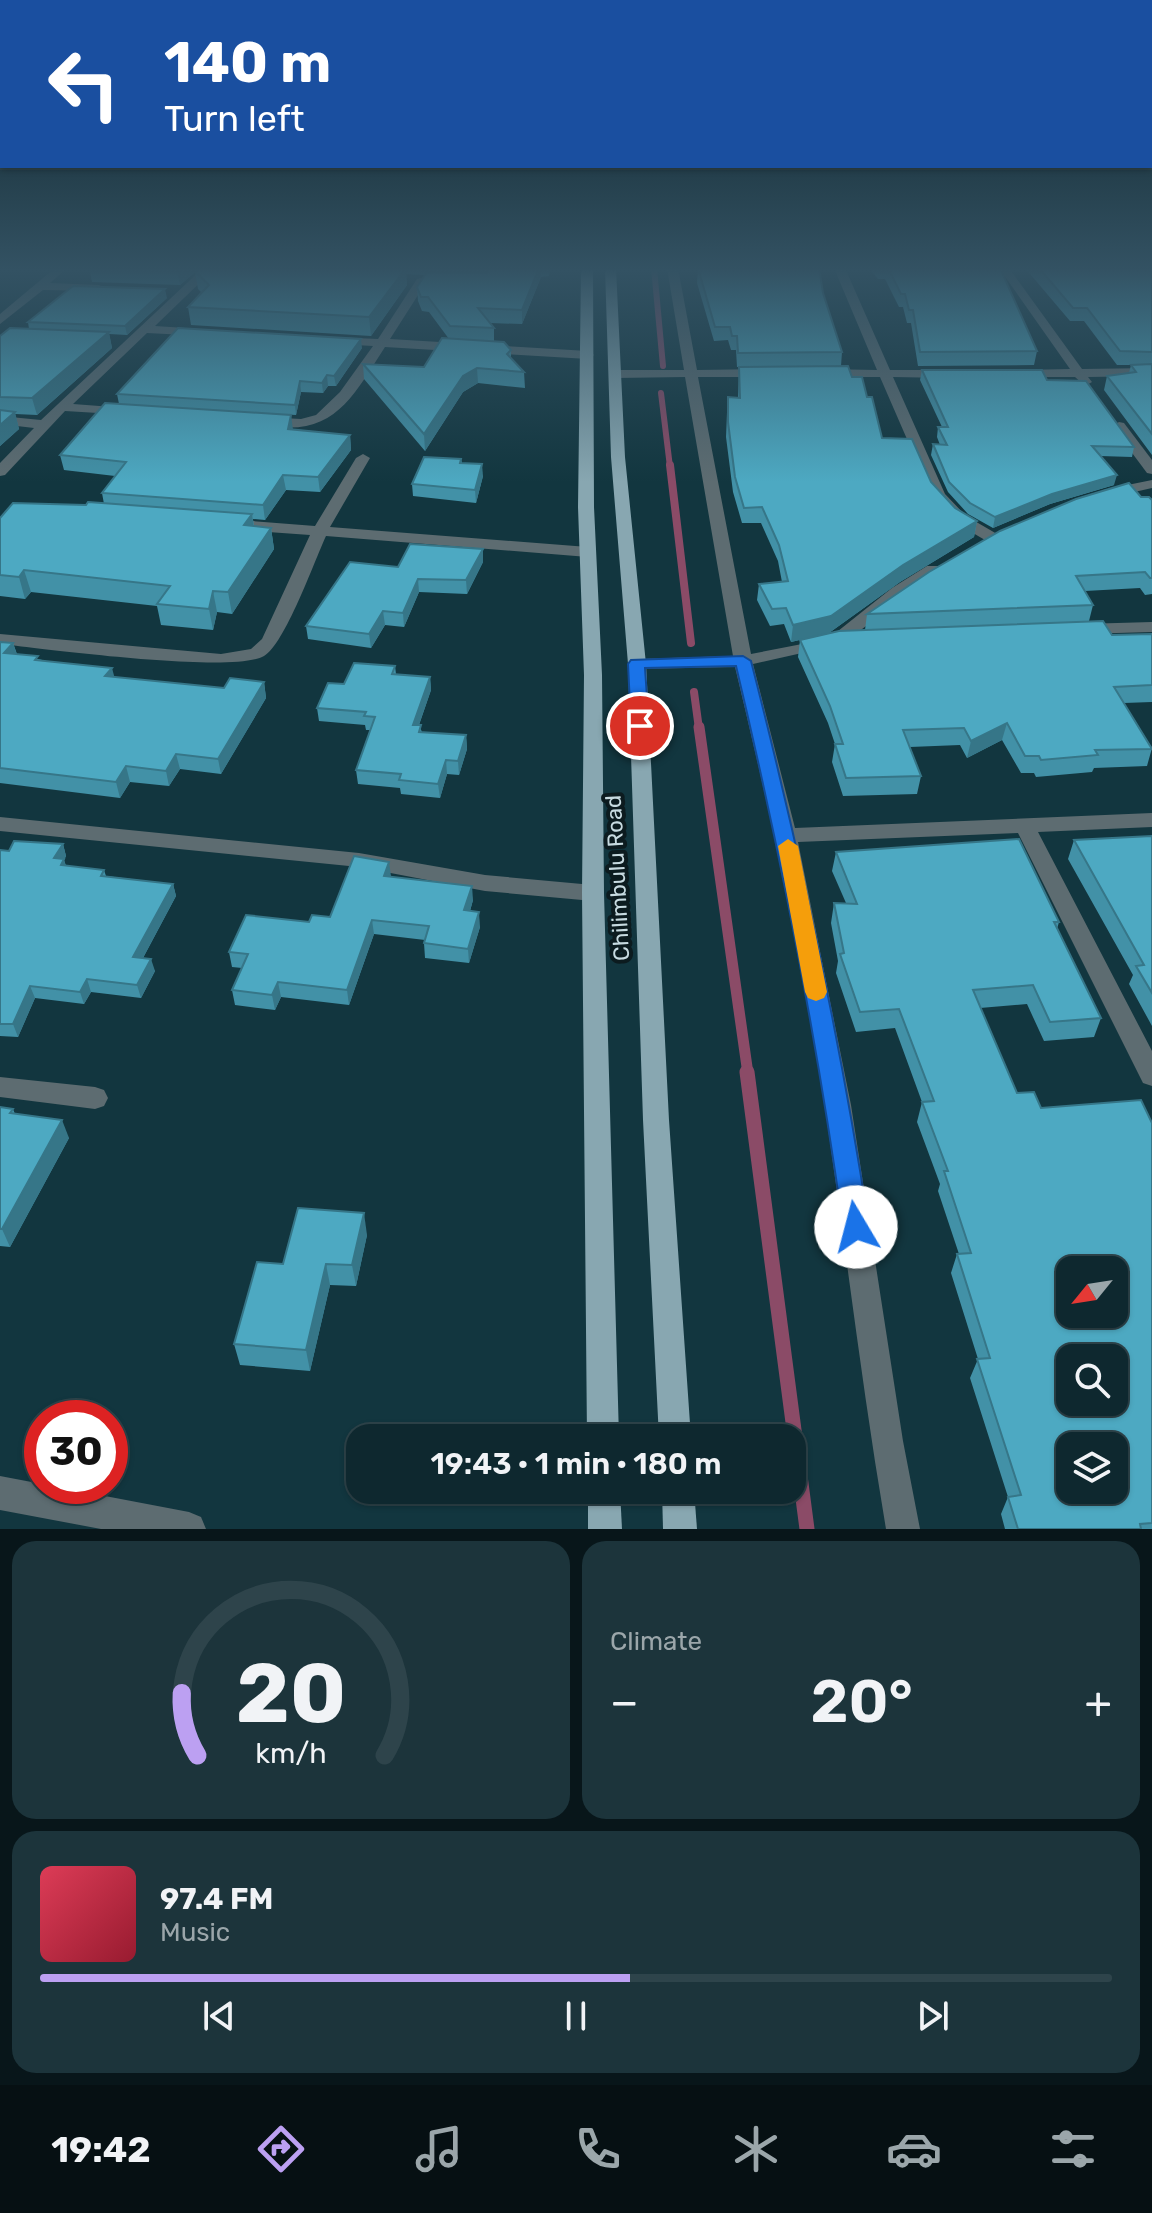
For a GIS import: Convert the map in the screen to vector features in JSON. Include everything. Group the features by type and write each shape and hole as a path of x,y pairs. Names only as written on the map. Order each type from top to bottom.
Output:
{"main road":[{"name":"Chilimbulu Road","path":"588,339 585,408 593,675 593,893 603,1424"},
{"name":"Chilimbulu Road","path":"614,339 618,457 637,664 656,1120 674,1424"},
{"path":"604,1504 605,1529"},
{"path":"679,1504 680,1529"}],"street":[{"path":"0,472 127,339"},
{"path":"326,339 588,355"},
{"path":"245,420 291,423 318,420 330,411 383,339"},
{"path":"686,339 743,661 786,835 838,1105 887,1441 903,1529"},
{"path":"871,339 938,496 960,519 998,534 971,548"},
{"path":"1054,339 1152,470"},
{"path":"999,375 1152,372"},
{"path":"616,374 782,373"},
{"path":"812,373 969,375"},
{"path":"62,407 138,413"},
{"path":"0,420 45,425"},
{"path":"0,639 221,659 257,653 270,641 320,531 363,458"},
{"path":"1088,498 1152,484"},
{"path":"213,523 588,552"},
{"path":"836,640 898,592 950,560"},
{"path":"1068,629 1152,627"},
{"path":"637,664 743,661 836,640 874,638"},
{"path":"786,835 1152,820"},
{"path":"0,824 359,860 485,883 593,893"},
{"path":"1024,824 1152,1076"},
{"path":"0,1087 95,1098"},
{"path":"0,1493 189,1529"}],"building":[{"path":"0,339 100,339 32,398 0,397"},
{"path":"168,339 361,339 334,376 327,375 322,383 300,381 295,405 117,394"},
{"path":"441,339 463,339 504,342 511,350 507,354 524,372 477,368 463,376 424,434 363,364 424,367"},
{"path":"737,339 838,339 842,352 738,353"},
{"path":"918,339 1032,339 1037,351 920,352"},
{"path":"1111,339 1152,339 1152,352 1120,351"},
{"path":"1152,364 1152,434 1107,376 1136,372 1131,365"},
{"path":"848,366 852,377 862,377 867,397 872,397 882,438 912,439 931,482 955,508 977,521 903,565 831,616 793,625 786,608 772,609 759,584 788,581 779,545 762,507 744,508 735,477 728,397 740,398 739,367"},
{"path":"922,370 1042,370 1047,380 1086,381 1134,447 1092,446 1117,475 1052,494 995,517 970,503 949,482 933,444 947,445 938,427 948,427"},
{"path":"105,403 291,415 288,429 350,435 318,477 283,475 263,505 102,493 126,462 60,455"},
{"path":"0,410 15,412 0,425"},
{"path":"424,457 461,459 460,463 482,464 475,490 412,484"},
{"path":"1129,483 1141,497 1152,500 1152,578 1145,572 1076,576 1093,605 867,614 929,572 1000,531 1076,499"},
{"path":"88,502 252,514 244,525 271,528 228,592 213,591 209,609 157,604 170,586 24,570 19,577 0,575 0,518 13,503 86,505"},
{"path":"410,544 483,549 466,580 418,579 403,613 383,611 369,634 306,626 350,562 398,567"},
{"path":"1103,621 1112,635 1152,634 1152,685 1114,687 1152,749 1095,750 1098,755 1041,760 1039,756 1025,756 1007,723 971,741 964,728 903,730 921,776 846,778 835,744 843,744 830,706 800,640 839,631"},
{"path":"0,642 13,643 4,653 38,656 35,660 112,668 105,676 224,688 230,678 264,682 218,759 176,754 166,771 126,766 116,782 0,768"},
{"path":"354,663 395,666 392,674 430,677 413,725 421,725 419,732 466,735 458,761 446,760 438,784 399,780 401,774 356,770 375,717 364,716 366,712 317,708 328,683 344,684"},
{"path":"1152,836 1152,993 1136,966 1144,965 1074,840"},
{"path":"1019,839 1059,922 1054,922 1101,1018 1050,1022 1033,985 973,990 1017,1093 1034,1092 1041,1108 1141,1100 1152,1123 1152,1523 1140,1524 1141,1529 1018,1529 1008,1497 1021,1495 977,1359 990,1358 957,1254 971,1253 944,1171 948,1171 922,1102 934,1101 899,1009 860,1012 840,954 844,953 834,903 857,904 836,852"},
{"path":"14,841 63,844 54,858 64,859 61,865 104,870 101,876 173,884 133,957 151,959 137,985 87,979 80,992 30,986 13,1024 0,1024 0,850 9,851"},
{"path":"354,856 389,862 384,876 472,886 464,910 479,912 468,949 424,943 429,926 372,920 347,990 278,982 272,995 232,990 248,954 229,952 246,915 309,922 312,915 330,917"},
{"path":"0,1107 13,1109 10,1113 62,1120 2,1229 0,1229"},
{"path":"298,1208 364,1213 352,1265 326,1264 306,1350 234,1344 257,1262 283,1264"}],"waterway":[{"path":"661,339 663,366"},
{"path":"661,393 670,467"},
{"path":"670,465 691,643"},
{"path":"694,692 699,729"},
{"path":"699,727 748,1074"},
{"path":"747,1072 807,1529"}],"slow traffic":[{"path":"788,846 816,992"}],"route":[{"path":"640,726 637,664 743,661 786,835 838,1105 856,1227"}]}
